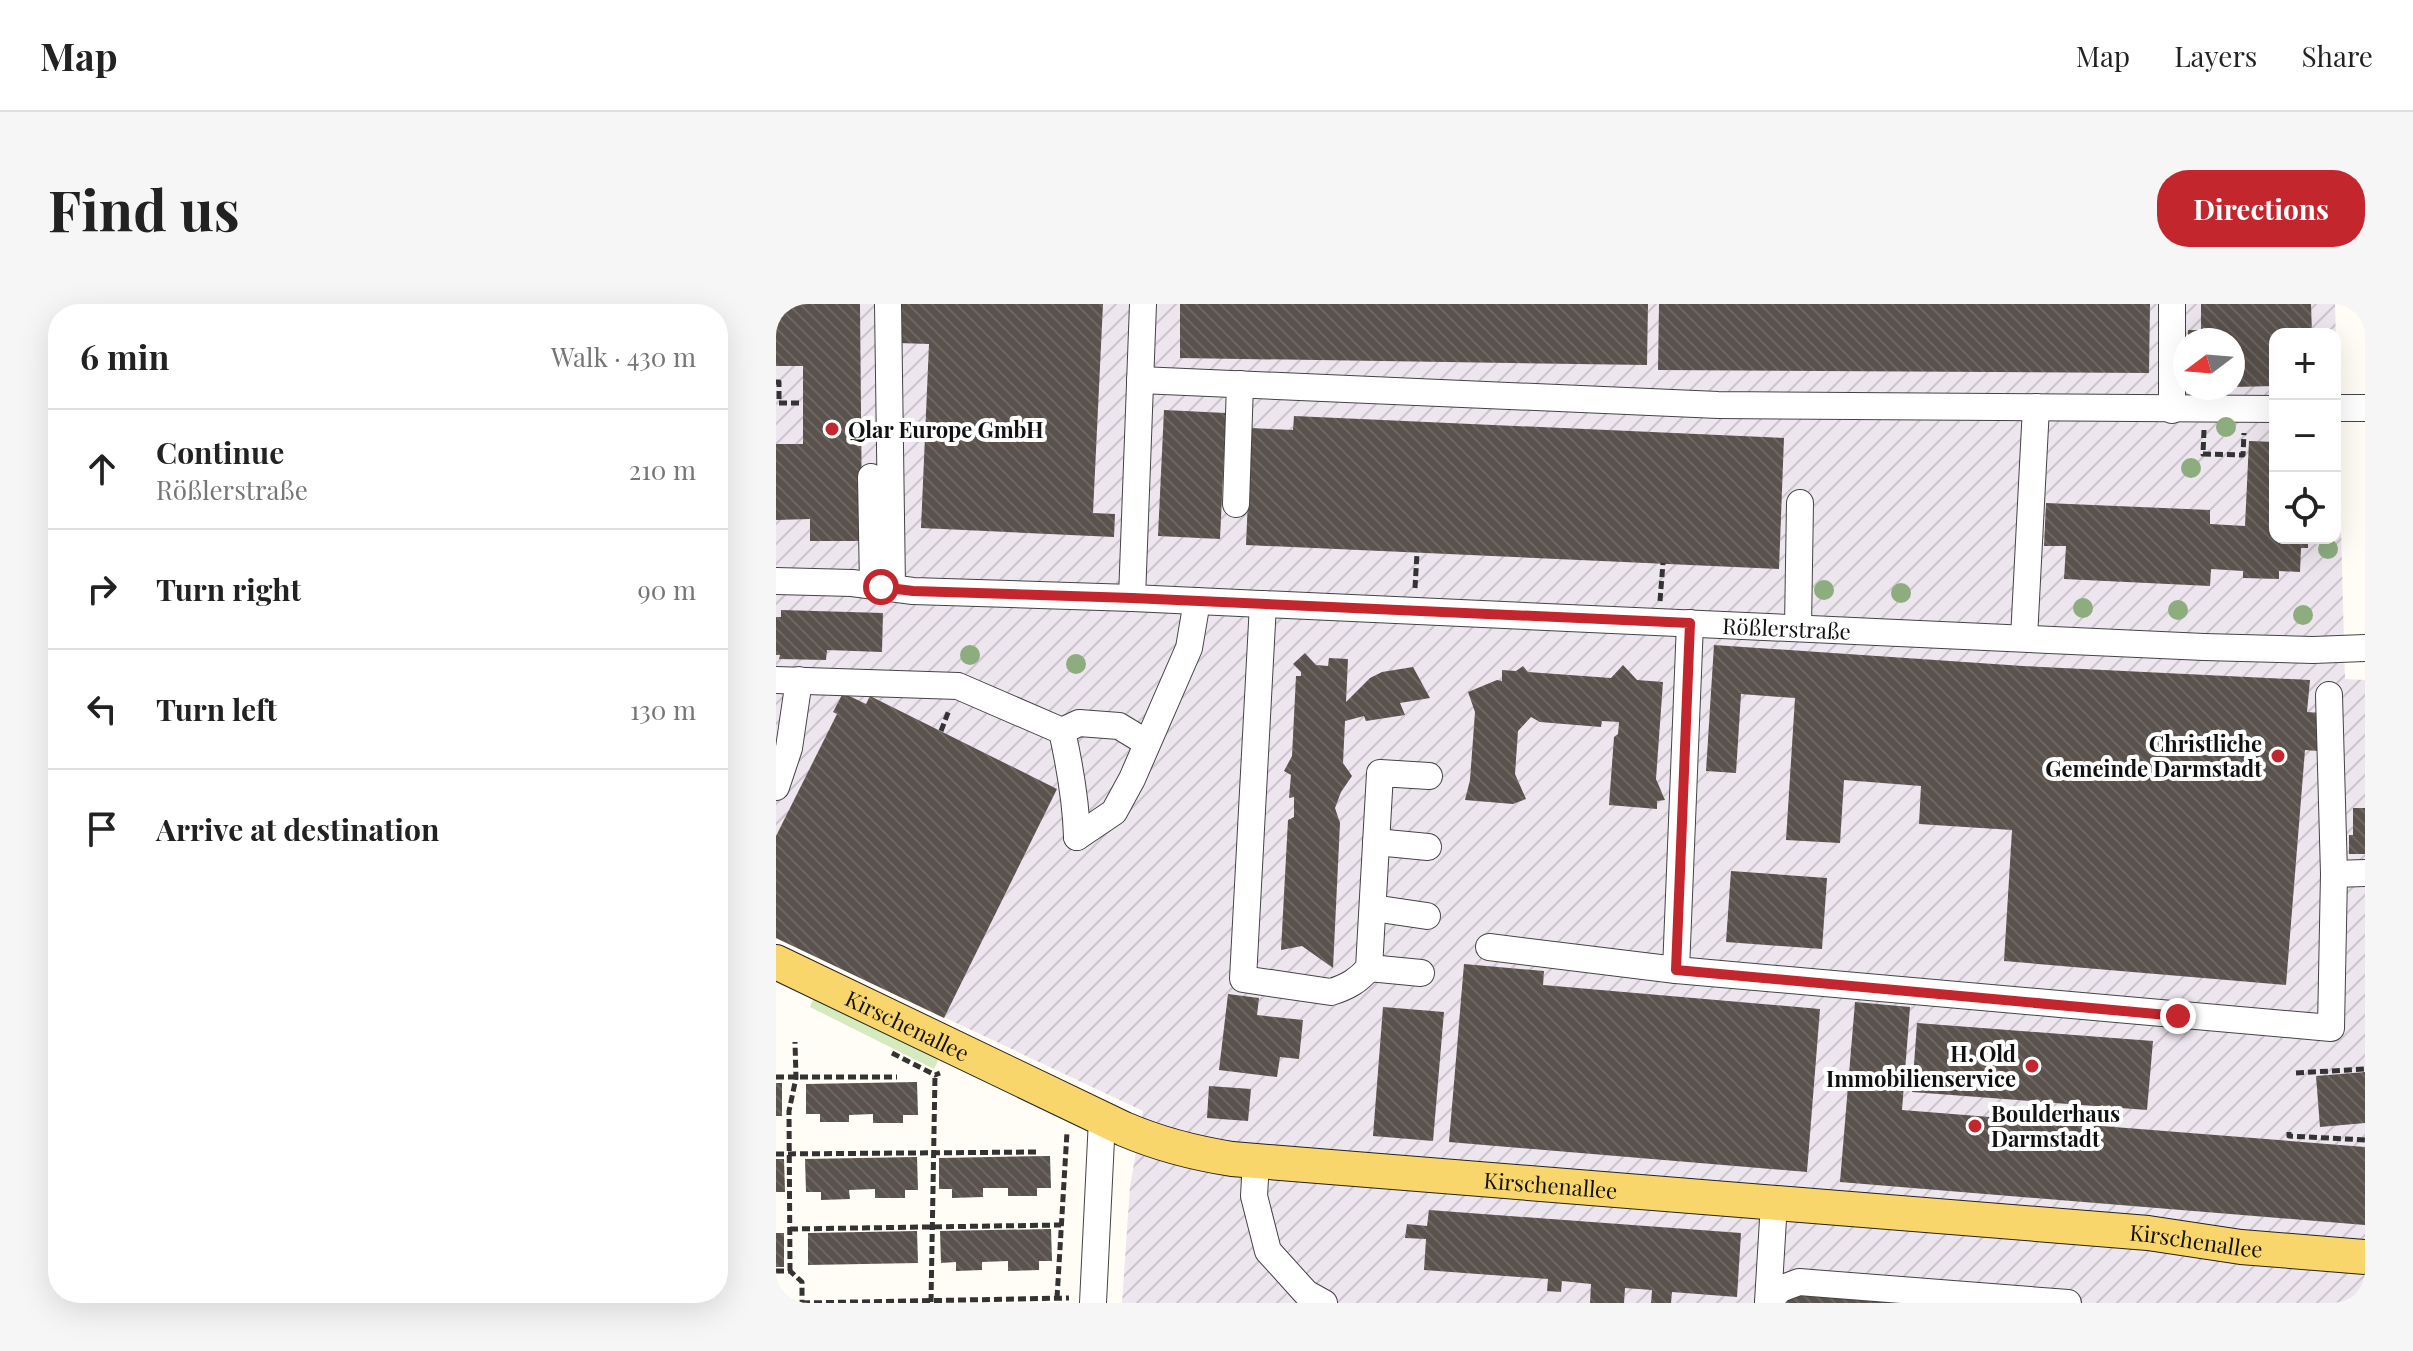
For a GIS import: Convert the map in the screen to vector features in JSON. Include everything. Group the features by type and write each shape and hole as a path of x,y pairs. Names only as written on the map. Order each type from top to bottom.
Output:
{"main road":[{"name":"Kirschenallee","path":"776,962 1102,1119 1186,1151 1256,1161 2148,1233 2241,1247 2365,1257"}],"street":[{"path":"883,587 888,304"},
{"path":"1132,598 1143,304"},
{"path":"2172,304 2172,410"},
{"path":"1140,380 1718,405 2269,409"},
{"path":"1236,504 1240,384"},
{"path":"2024,638 2036,407"},
{"path":"2341,408 2365,408"},
{"path":"871,477 883,587"},
{"path":"1798,627 1800,503"},
{"name":"Rößlerstraße","path":"776,581 913,591 2298,650 2365,648"},
{"path":"1062,731 1072,778 1077,837 1114,812 1189,648 1197,601"},
{"path":"1263,604 1243,979 1331,992 1360,979 1369,968 1380,773 1429,776"},
{"path":"1676,970 1690,623"},
{"path":"776,787 789,748 787,680 958,686 1062,731 1079,723 1119,726 1147,743"},
{"path":"1489,947 1676,970 2331,1028 2334,874 2329,695"},
{"path":"1376,842 1428,847"},
{"path":"2334,874 2365,873"},
{"path":"1373,908 1427,916"},
{"path":"1369,968 1421,973"},
{"path":"1093,1300 1102,1119"},
{"path":"1256,1161 1254,1196 1268,1251 1306,1293 1324,1303"},
{"path":"1768,1302 1774,1203"},
{"path":"1768,1302 1780,1289 1799,1282 2068,1303"}],"path":[{"path":"776,382 779,382 779,403 803,403"},
{"path":"2204,409 2203,454 2243,455 2244,431"},
{"path":"862,437 925,437"},
{"path":"1413,610 1417,553"},
{"path":"1659,622 1663,563"},
{"path":"790,1271 789,1111 796,1078 795,1042"},
{"path":"2296,1073 2365,1069"},
{"path":"931,1302 935,1075"},
{"path":"776,1077 897,1077"},
{"path":"1057,1298 1069,1103"},
{"path":"2289,1132 2289,1136 2310,1140 2365,1140"},
{"path":"776,1154 1040,1152"},
{"path":"790,1229 1061,1225"},
{"path":"776,1271 790,1271 802,1282 802,1303 1093,1300"}],"shaded area":[{"path":"776,304 2335,304 2336,328 2269,328 2269,544 2341,544 2341,529 2345,679 2365,680 2365,1303 1122,1303 1130,1187 1143,1111 776,938"}],"green space":[{"path":"819,999 941,1055 934,1069 810,1007 813,1000"}],"building":[{"name":"Qlar Europe GmbH","path":"776,304 860,304 862,519 859,519 859,541 810,541 810,519 776,520 776,444 803,444 803,366 776,366"},
{"path":"899,304 1103,304 1093,513 1115,514 1114,537 921,528 929,344 898,343"},
{"path":"1180,304 1648,304 1647,365 1180,358"},
{"path":"1659,304 2150,304 2149,373 1658,370"},
{"path":"2201,304 2311,304 2312,328 2269,328 2269,386 2245,387 2245,328 2201,328"},
{"path":"1164,410 1226,413 1220,539 1158,536"},
{"path":"1294,416 1784,438 1779,569 1246,545 1251,428 1293,430"},
{"path":"2249,441 2269,442 2269,544 2308,544 2308,548 2301,548 2300,572 2279,571 2279,579 2243,578 2243,571 2211,569 2210,586 2064,579 2066,546 2044,546 2046,503 2210,510 2210,524 2245,526"},
{"path":"781,610 883,613 882,652 827,650 826,660 779,659 780,655 776,655 776,617 781,617"},
{"path":"1714,645 2023,666 2310,680 2307,712 2321,713 2318,751 2305,750 2286,985 2004,961 2012,830 1919,824 1921,786 1844,780 1840,843 1786,840 1795,698 1741,694 1736,773 1706,771"},
{"path":"1305,653 1316,665 1328,666 1329,658 1348,659 1346,702 1370,678 1382,672 1413,667 1430,698 1400,703 1405,715 1366,721 1364,716 1345,721 1343,763 1352,776 1335,808 1340,823 1333,968 1302,946 1281,950 1288,820 1294,817 1294,797 1289,798 1291,775 1284,771 1292,756 1296,676 1301,676 1293,664"},
{"path":"1623,665 1637,680 1663,682 1656,779 1665,800 1657,801 1657,809 1609,805 1614,737 1618,734 1619,722 1602,721 1601,727 1540,722 1531,717 1518,731 1515,774 1526,799 1513,804 1465,800 1470,780 1475,712 1468,692 1497,680 1502,681 1502,670 1516,671 1523,666 1528,672 1611,678"},
{"path":"843,693 866,704 870,696 1057,789 944,1018 776,938 776,836 837,714 833,712"},
{"path":"2353,808 2365,808 2365,854 2349,854"},
{"path":"1731,871 1827,878 1822,949 1726,942"},
{"path":"1464,964 1544,971 1543,985 1820,1009 1807,1172 1449,1142"},
{"path":"1228,994 1259,998 1257,1015 1303,1020 1299,1059 1280,1057 1277,1077 1219,1070"},
{"name":"Boulderhaus Darmstadt","path":"1855,1002 1910,1007 1902,1110 2365,1147 2365,1225 1840,1182"},
{"path":"1383,1007 1444,1012 1433,1141 1373,1136"},
{"name":"H. Old Immobilienservice","path":"1917,1023 2153,1041 2147,1110 1912,1092"},
{"path":"2365,1072 2365,1123 2320,1127 2316,1076"},
{"path":"917,1082 918,1115 903,1115 903,1123 873,1123 873,1114 849,1115 849,1122 820,1122 820,1114 806,1114 806,1084"},
{"path":"776,1083 782,1083 782,1116 776,1116"},
{"path":"1209,1086 1251,1089 1248,1121 1207,1118"},
{"path":"1050,1156 1051,1188 1037,1188 1037,1196 1008,1196 1008,1188 983,1188 983,1197 952,1198 952,1189 939,1189 939,1158"},
{"path":"917,1157 918,1190 905,1190 905,1198 875,1198 875,1189 849,1190 850,1199 821,1200 821,1192 806,1192 805,1159"},
{"path":"776,1159 784,1159 785,1192 776,1192"},
{"path":"1429,1210 1741,1233 1737,1297 1672,1292 1671,1303 1651,1303 1652,1290 1625,1288 1624,1303 1590,1303 1591,1284 1562,1281 1561,1292 1547,1291 1548,1279 1424,1270 1426,1239 1405,1238 1407,1224 1427,1226"},
{"path":"1051,1229 1052,1261 1039,1261 1039,1270 1008,1271 1008,1261 982,1262 982,1270 956,1271 956,1262 941,1263 940,1231"},
{"path":"917,1231 918,1263 808,1265 808,1233"},
{"path":"776,1233 784,1233 784,1267 776,1267"},
{"path":"1788,1294 1900,1301 1900,1303 1787,1303"}],"place":[{"name":"Qlar Europe GmbH","path":"832,429"},
{"name":"Christliche Gemeinde Darmstadt","path":"2278,756"},
{"name":"H. Old Immobilienservice","path":"2032,1066"},
{"name":"Boulderhaus Darmstadt","path":"1975,1126"}],"route":[{"path":"881,587 913,591 1690,623 1676,970 2178,1016"}]}
